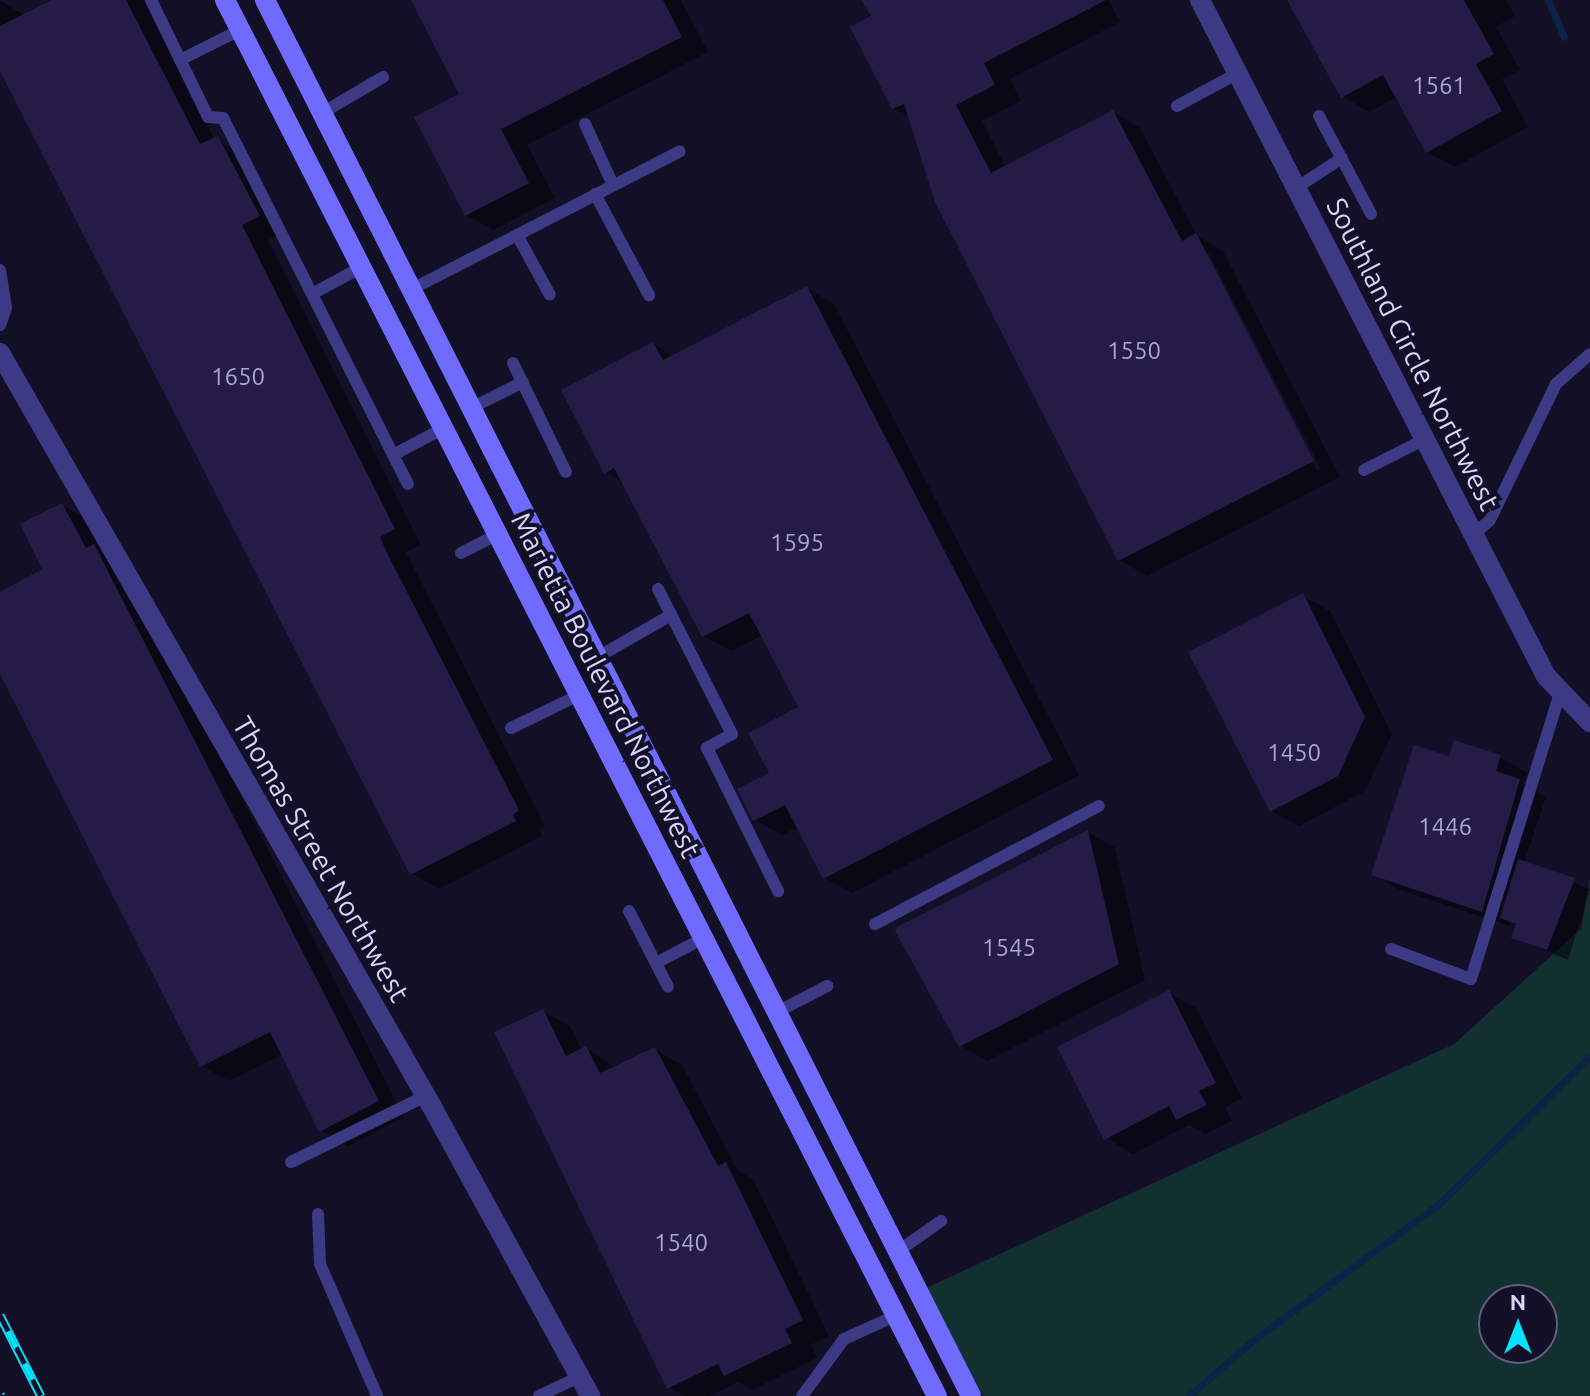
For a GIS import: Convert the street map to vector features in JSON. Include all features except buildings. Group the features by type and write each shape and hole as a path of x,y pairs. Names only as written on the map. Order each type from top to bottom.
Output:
{"main road":[{"name":"Marietta Boulevard Northwest","path":"225,0 937,1396"},
{"path":"265,0 971,1396"}],"street":[{"name":"Southland Circle Northwest","path":"1200,0 1559,696 1590,722"},
{"name":"Thomas Street Northwest","path":"0,353 426,1096 590,1396"}],"lane":[{"path":"151,0 208,117 223,118 408,484"},
{"path":"180,60 240,30"},
{"path":"1177,106 1238,73"},
{"path":"322,113 383,77"},
{"path":"1319,116 1371,214"},
{"path":"585,124 613,185"},
{"path":"412,289 680,151"},
{"path":"1296,188 1342,158"},
{"path":"595,194 649,295"},
{"path":"517,235 550,295"},
{"path":"312,294 362,267"},
{"path":"0,270 6,308 0,325"},
{"path":"1474,534 1490,520 1556,384 1590,354"},
{"path":"513,363 566,472"},
{"path":"471,408 523,382"},
{"path":"393,455 444,428"},
{"path":"1364,470 1425,439"},
{"path":"461,553 498,534"},
{"path":"658,589 732,734 707,748 778,891"},
{"path":"596,658 671,615"},
{"path":"511,728 579,695"},
{"path":"1391,949 1471,979 1559,696"},
{"path":"875,924 1099,806"},
{"path":"629,911 668,987"},
{"path":"656,963 702,939"},
{"path":"775,1013 827,986"},
{"path":"291,1162 426,1096"},
{"path":"318,1214 320,1264 377,1396"},
{"path":"897,1252 941,1221"},
{"path":"802,1396 844,1339 895,1316"},
{"path":"539,1396 579,1377"}],"green space":[{"path":"1590,878 1590,1396 983,1396 911,1295 1454,1044 1581,929"}],"waterway":[{"path":"1548,0 1564,37"},
{"path":"1189,1396 1251,1342 1440,1203 1590,1056"}],"railway":[{"path":"0,1315 41,1396"}]}
